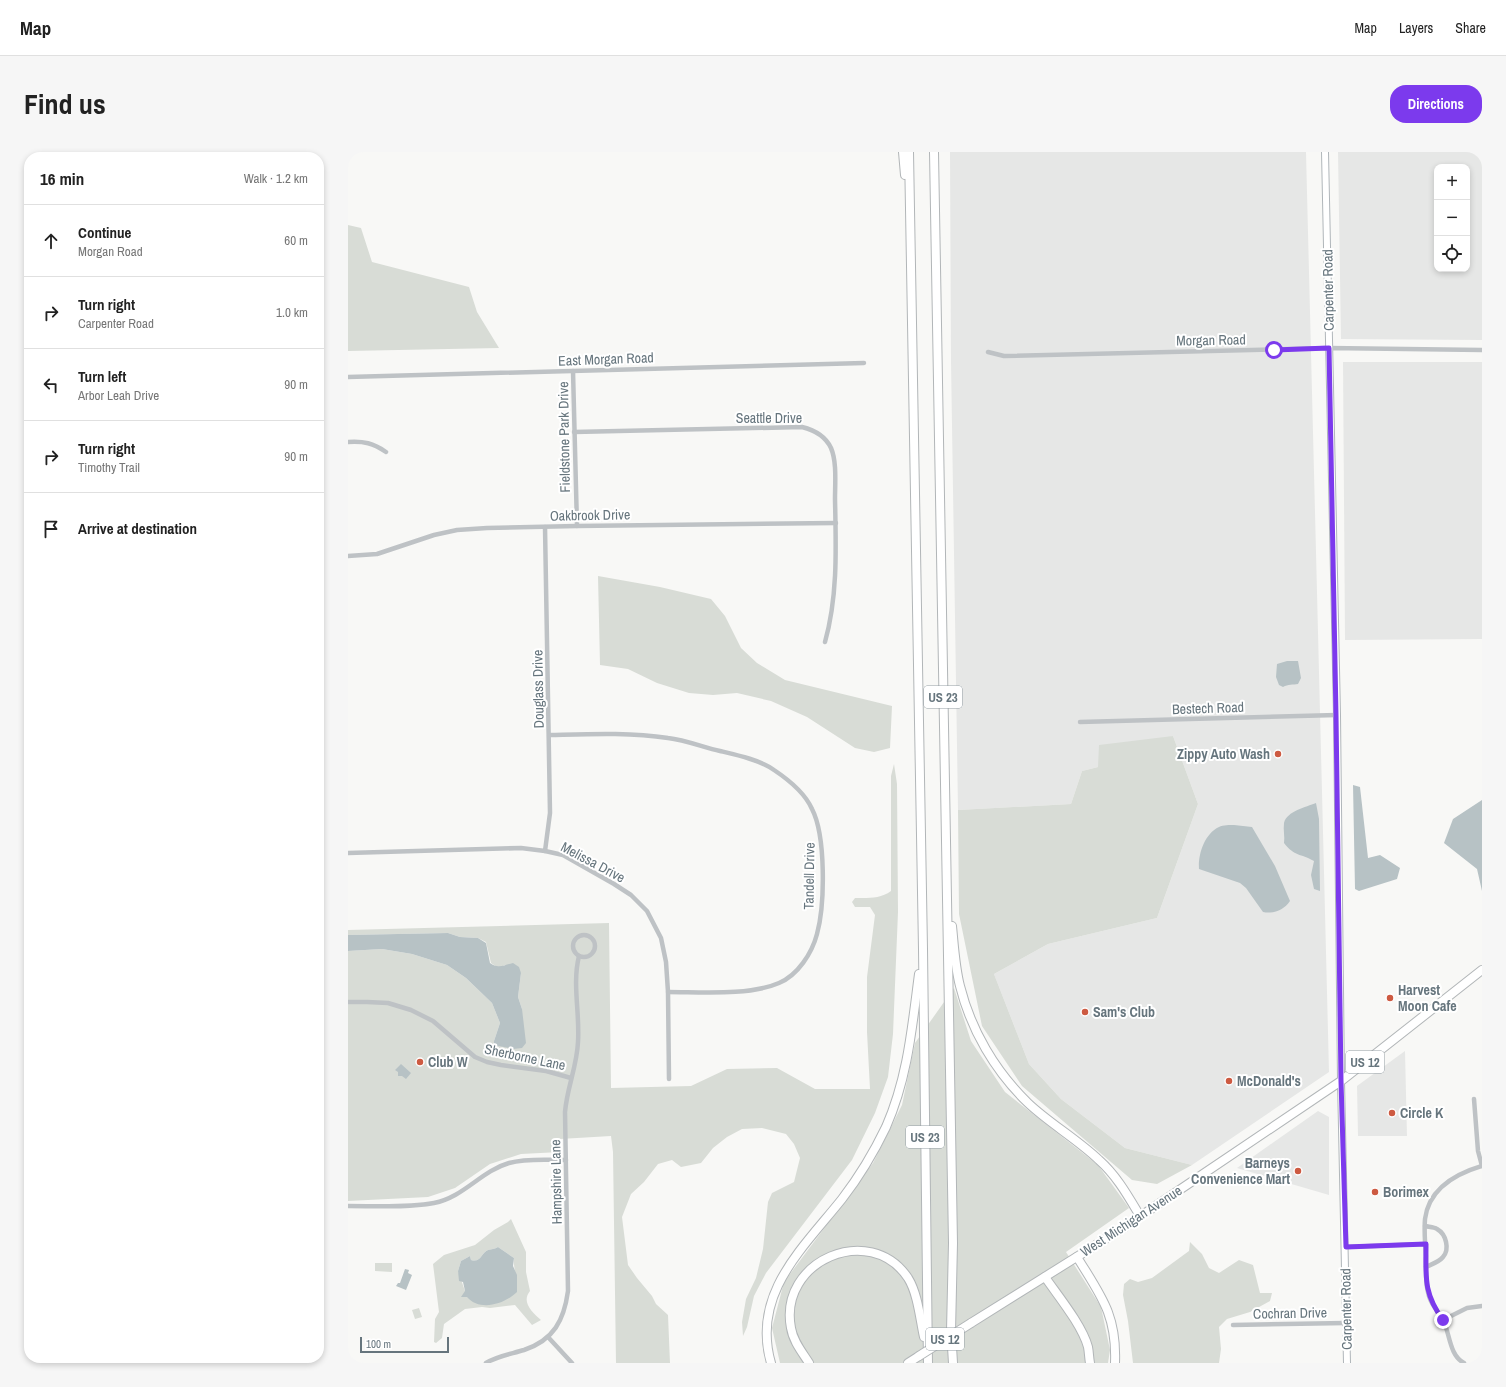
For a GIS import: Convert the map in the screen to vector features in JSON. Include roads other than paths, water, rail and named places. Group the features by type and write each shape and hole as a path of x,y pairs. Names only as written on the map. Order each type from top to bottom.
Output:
{"highway":[{"path":"903,152 910,204"},
{"name":"US 23","path":"909,152 923,949 928,1362"},
{"name":"US 23","path":"934,152 953,1242 951,1331 953,1363"},
{"path":"947,876 960,984 973,1028 1011,1085 1029,1104 1100,1161 1118,1181 1140,1216"},
{"path":"772,1363 767,1343 768,1324 771,1304 777,1286 789,1266 843,1198 865,1167 886,1126 900,1090 909,1052 923,949"},
{"name":"West Michigan Avenue","path":"908,1363 1140,1216 1341,1081 1482,970"},
{"path":"809,1363 797,1345 791,1330 791,1306 794,1293 800,1280 809,1269 820,1261 831,1255 859,1251 873,1253 886,1258 898,1267 908,1279 917,1300 928,1362"},
{"path":"1077,1257 1101,1295 1110,1315 1114,1334 1115,1363"},
{"path":"1045,1277 1084,1336 1088,1347 1090,1363"},
{"path":"951,1331 959,1363"}],"main road":[{"name":"Carpenter Road","path":"1325,152 1347,1363"}],"street":[{"name":"Morgan Road","path":"988,352 1004,356 1329,348 1482,350"},
{"name":"East Morgan Road","path":"348,377 864,363"},
{"name":"Fieldstone Park Drive","path":"573,371 577,526"},
{"name":"Seattle Drive","path":"574,432 802,427 811,429 823,437 831,449 834,468 836,523 834,594 830,625 825,642"},
{"path":"348,442 374,444 386,452"},
{"name":"Oakbrook Drive","path":"348,556 377,554 434,535 457,530 577,526 836,523"},
{"name":"Douglass Drive","path":"545,527 550,735 550,813 545,851"},
{"name":"Bestech Road","path":"1080,722 1336,715"},
{"name":"Tandell Drive","path":"550,735 616,734 668,738 743,757 773,770 798,790 812,809 821,835 823,867 822,904 817,934 809,955 796,971 780,983 757,989 738,991 668,992"},
{"name":"Melissa Drive","path":"348,853 521,848 545,851 563,855 631,895 647,911 661,938 666,962 668,992 669,1080"},
{"name":"Hampshire Lane","path":"581,936 588,936 595,944 594,951 592,954 585,957 579,956 573,947 575,940 581,936"},
{"name":"Hampshire Lane","path":"486,1363 493,1359 540,1343 548,1337 560,1321 566,1306 568,1291 565,1112 571,1078 577,1057 578,1041 575,969 579,956"},
{"name":"Sherborne Lane","path":"348,1002 388,1003 411,1010 434,1021 475,1057 501,1066 546,1071 571,1078"},
{"path":"1464,1363 1455,1355 1443,1320 1434,1308 1430,1298 1427,1286 1425,1219 1436,1192 1449,1180 1464,1172 1482,1166 1478,1151 1474,1099"},
{"path":"348,1206 434,1203 455,1196 497,1168 508,1163 566,1160"},
{"path":"1425,1226 1434,1227 1439,1230 1444,1236 1446,1244 1446,1251 1443,1257 1437,1262 1426,1267"},
{"path":"1346,1247 1426,1244"},
{"path":"1443,1320 1467,1308 1482,1306"},
{"name":"Cochran Drive","path":"1233,1325 1346,1323"},
{"path":"548,1337 572,1363"}],"place":[{"name":"Zippy Auto Wash","path":"1278,754"},
{"name":"Harvest Moon Cafe","path":"1390,998"},
{"name":"Sam's Club","path":"1085,1012"},
{"name":"Club W","path":"420,1062"},
{"name":"McDonald's","path":"1229,1081"},
{"name":"Circle K","path":"1392,1113"},
{"name":"Barneys Convenience Mart","path":"1298,1171"},
{"name":"Borimex","path":"1375,1192"}]}
